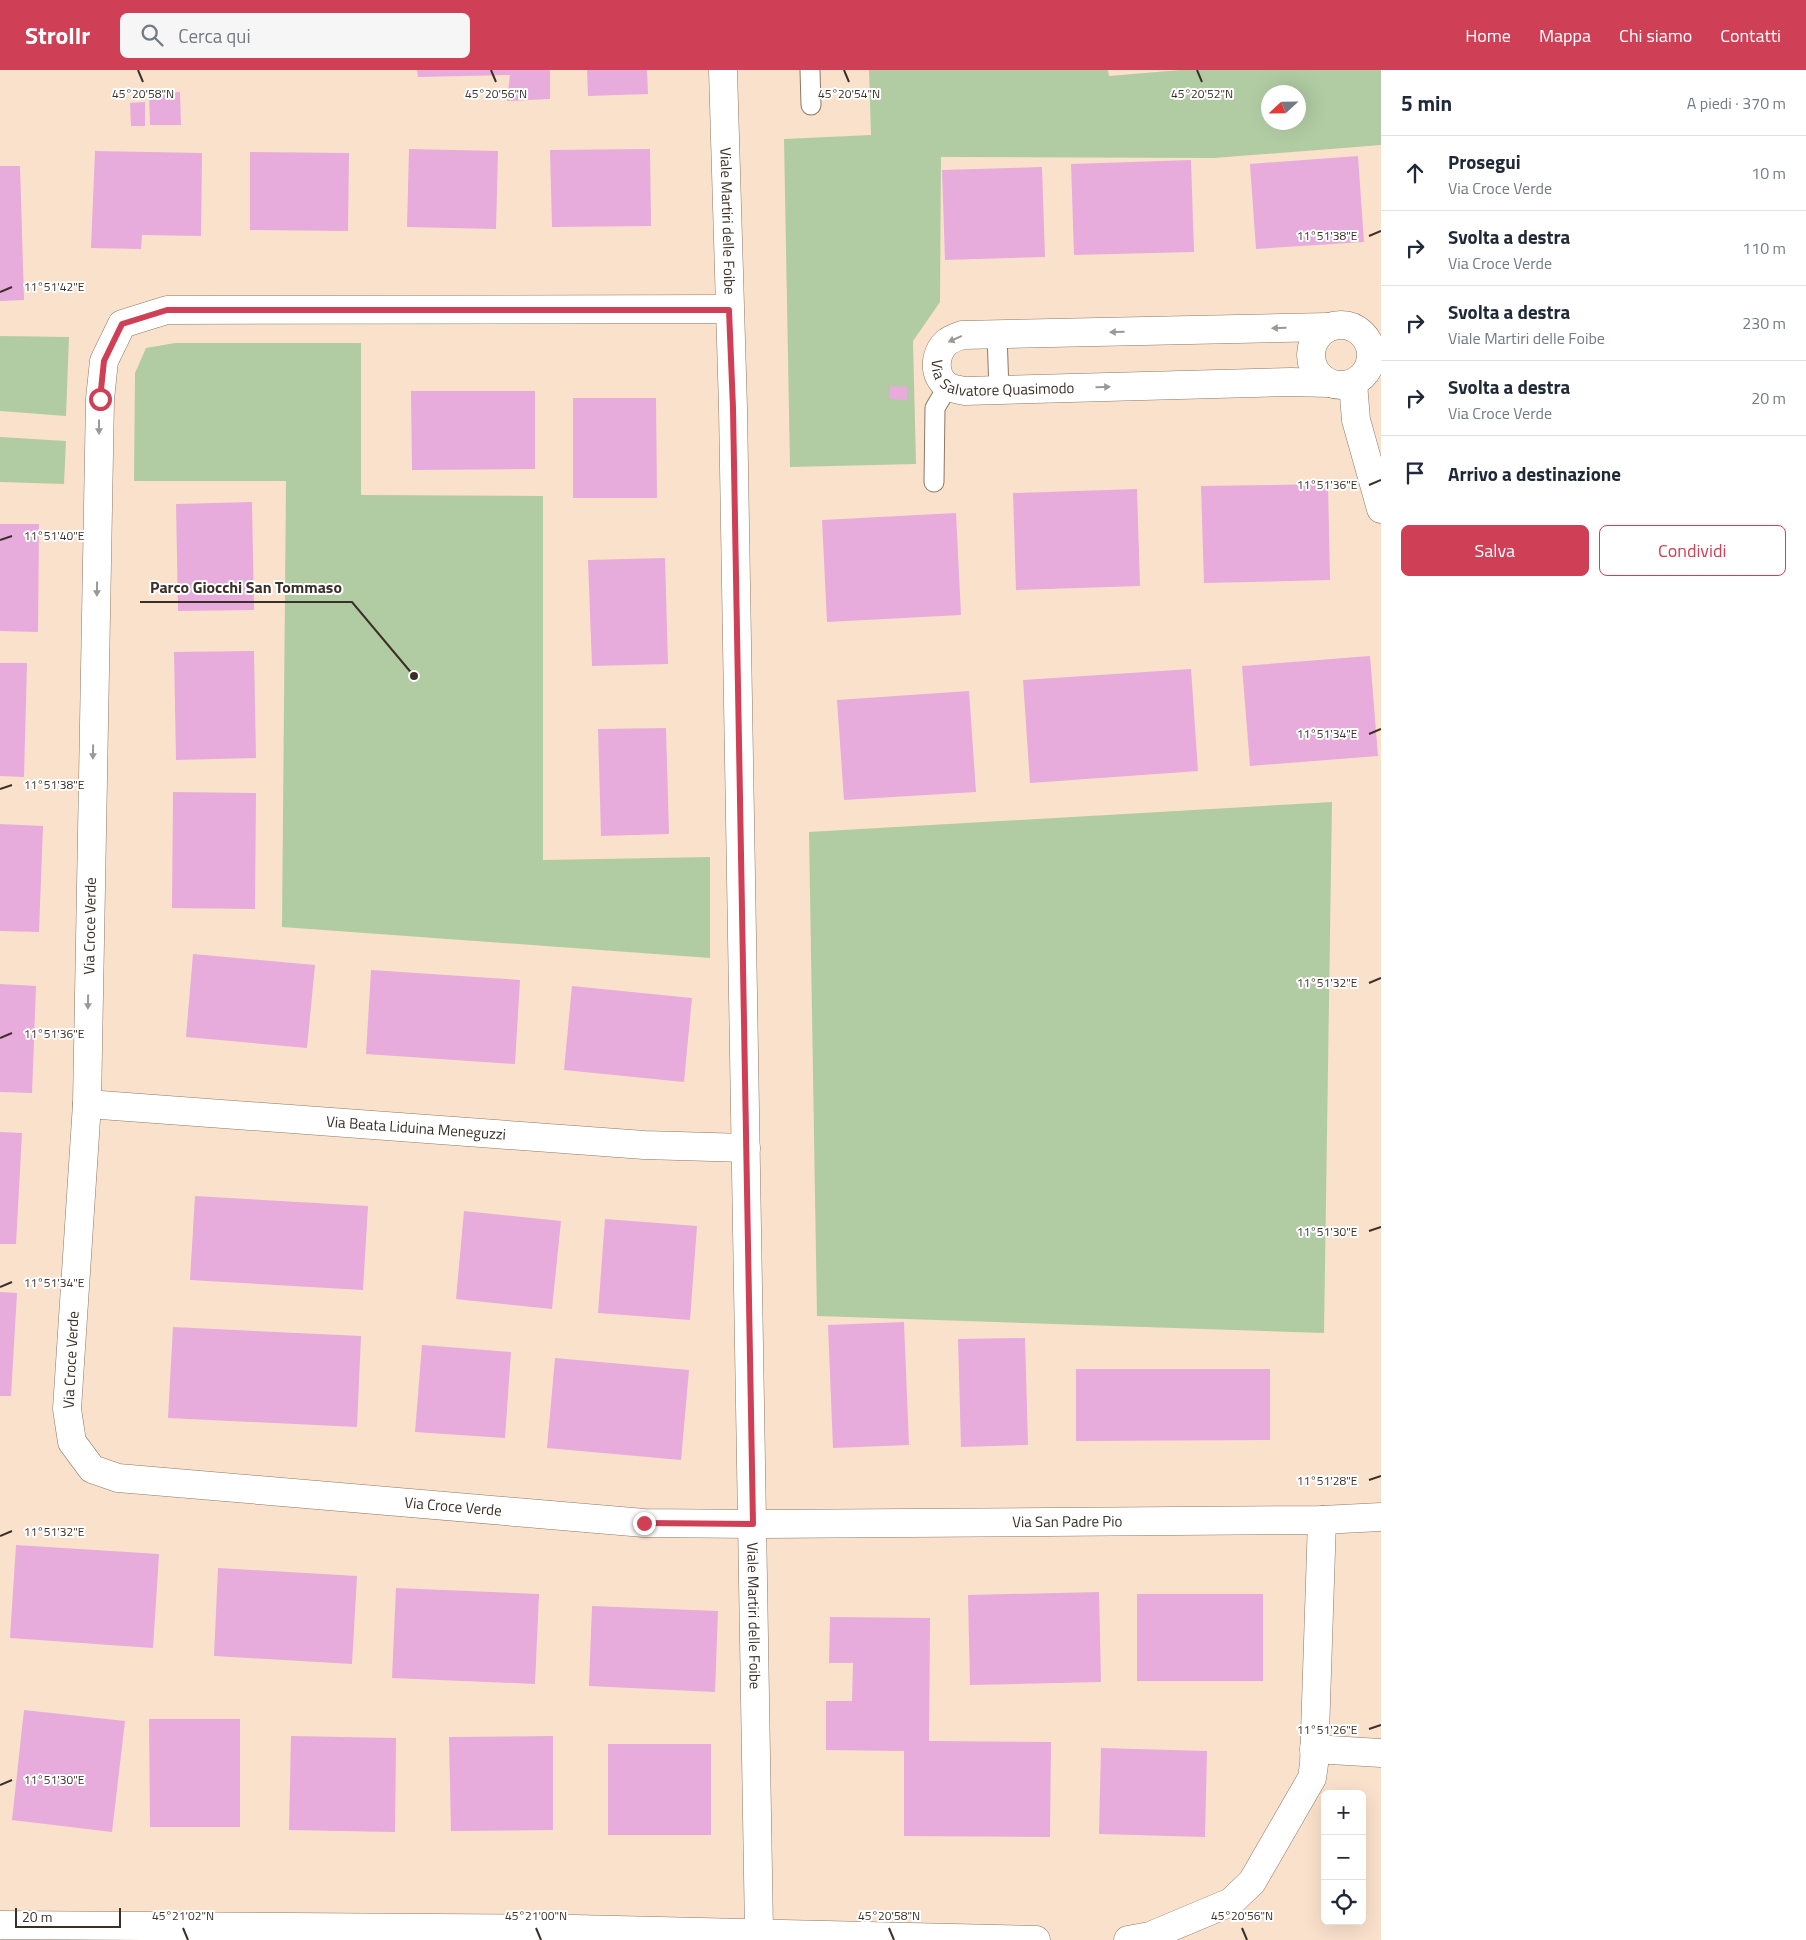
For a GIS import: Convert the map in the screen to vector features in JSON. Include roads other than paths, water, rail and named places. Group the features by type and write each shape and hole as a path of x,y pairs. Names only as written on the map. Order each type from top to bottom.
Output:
{"street":[{"name":"Viale Martiri delle Foibe","path":"722,70 733,408 759,1932"},
{"name":"Via Croce Verde","path":"729,310 167,310 122,324 104,361 100,399 87,1104 67,1409 72,1442 92,1469 118,1478 624,1521 753,1524"},
{"path":"1343,324 1358,329 1372,329 1369,342 1372,353 1371,360 1368,370 1362,378 1341,383 1319,376 1312,364 1310,354 1313,342 1319,334 1328,327 1343,324"},
{"name":"Via Salvatore Quasimodo","path":"1328,327 962,335 948,341 938,353 936,365 940,376 948,386 965,391 1291,382 1341,383"},
{"path":"1341,383 1356,420 1381,509"},
{"name":"Via Beata Liduina Meneguzzi","path":"87,1104 644,1145 746,1148"},
{"name":"Via San Padre Pio","path":"753,1524 1322,1520 1381,1517"},
{"path":"1128,1940 1150,1936 1231,1902 1252,1882 1312,1778 1322,1520"},
{"path":"1314,1749 1381,1753"},
{"path":"0,1925 575,1934 759,1932 1036,1940"}],"lane":[{"path":"810,70 811,105"},
{"path":"997,334 999,391"},
{"path":"934,482 935,408 948,386"}],"place":[{"name":"Parco Giocchi San Tommaso","path":"414,676"}]}
